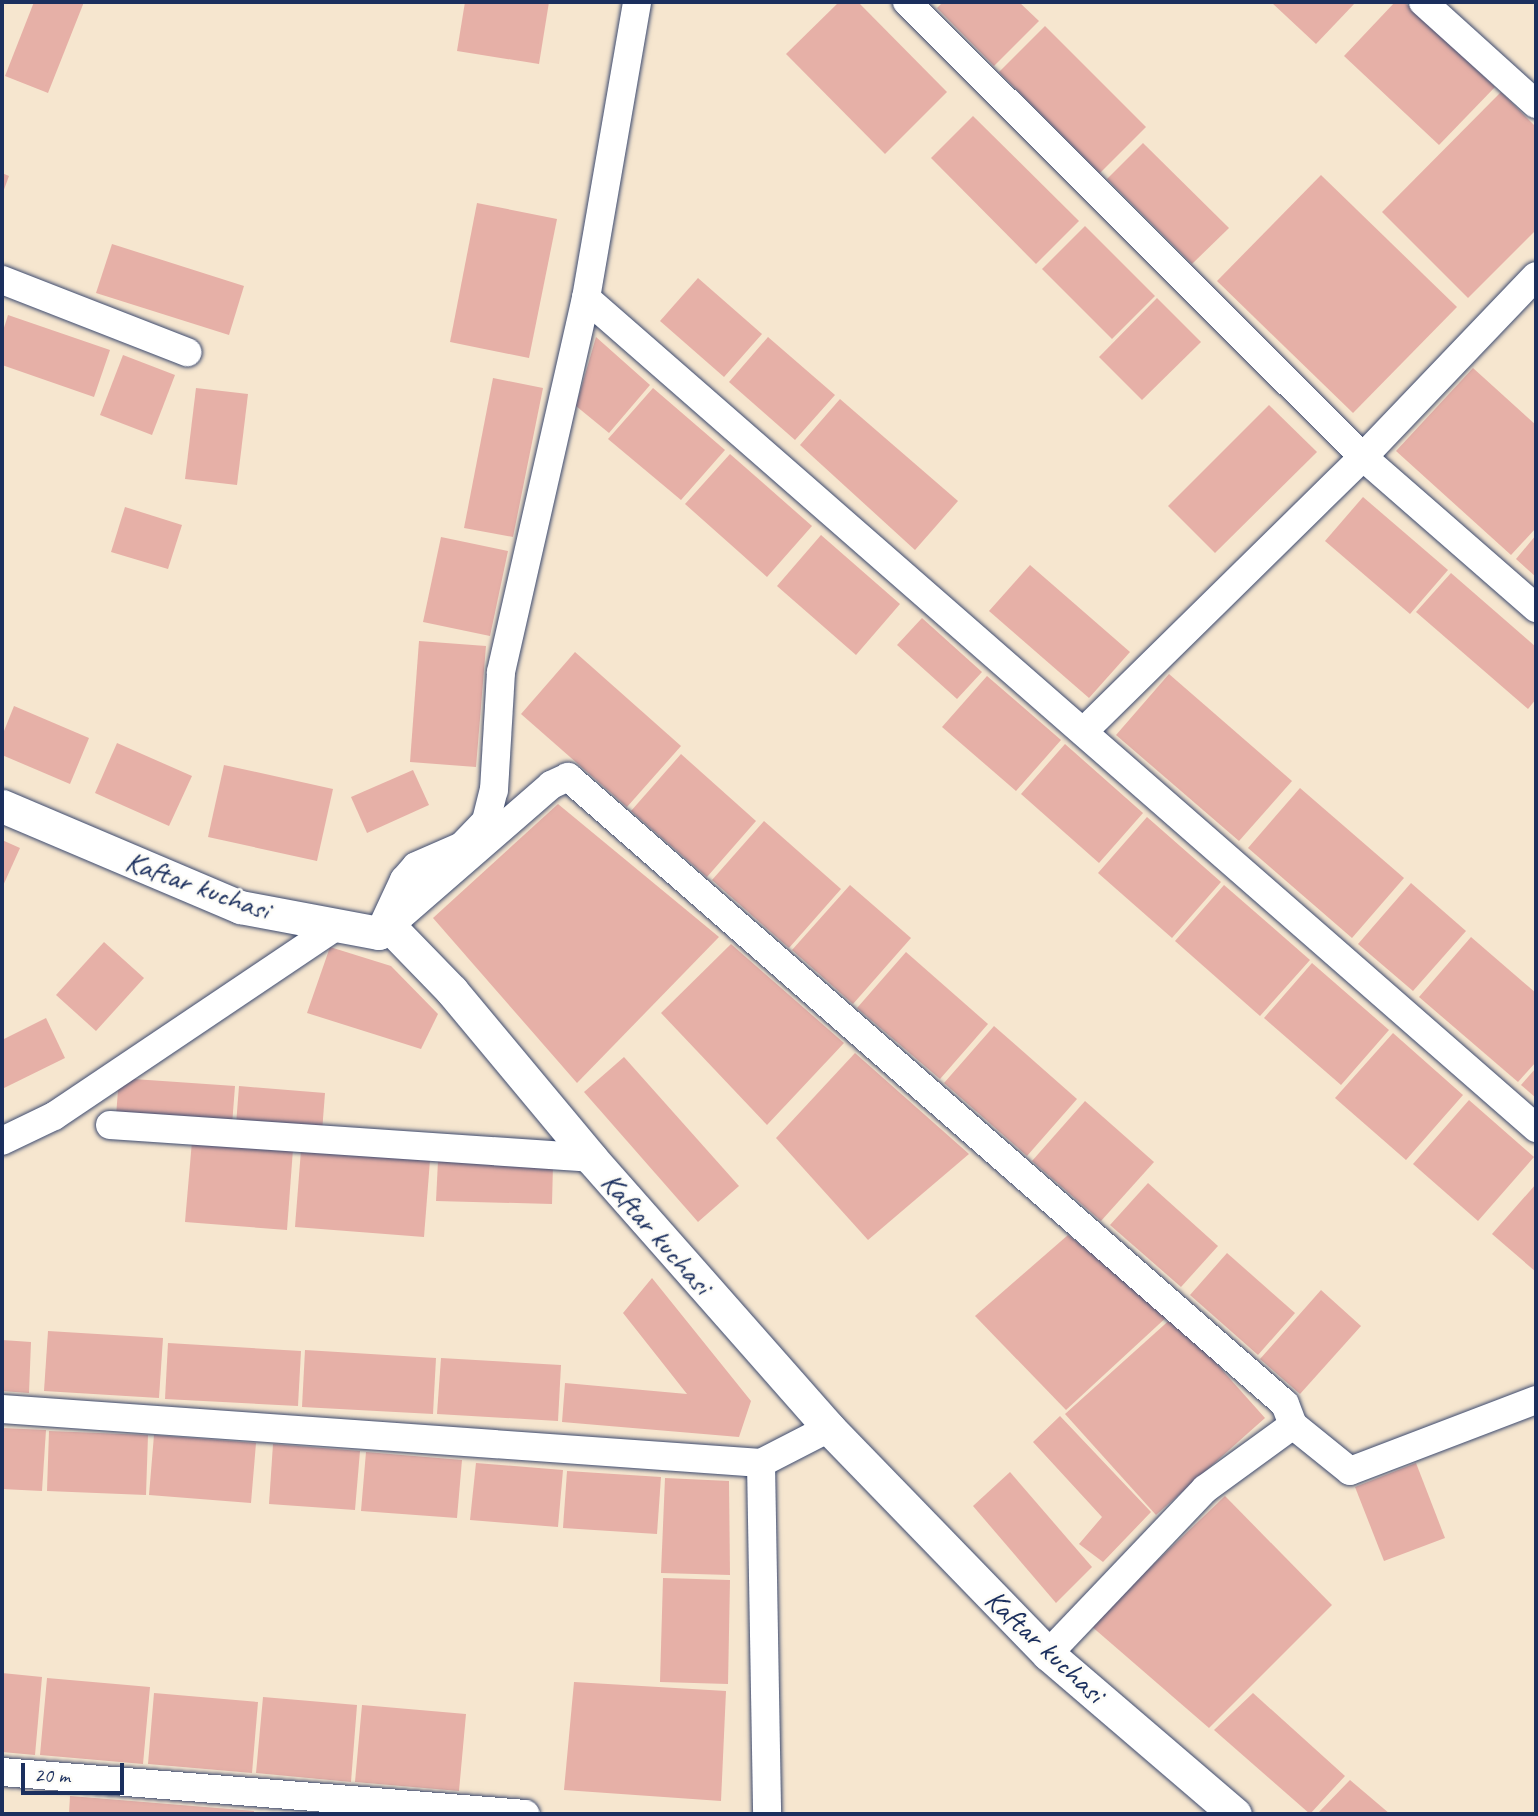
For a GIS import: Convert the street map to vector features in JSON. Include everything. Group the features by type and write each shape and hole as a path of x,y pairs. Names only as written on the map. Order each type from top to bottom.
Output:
{"street":[{"path":"384,930 404,880 416,866 462,846 486,821 494,790 502,671 586,298 637,2"},
{"path":"907,2 1363,457 1536,608"},
{"path":"1423,2 1536,103"},
{"path":"1085,730 1363,457 1536,276"},
{"path":"2,279 187,352"},
{"path":"586,298 1085,730 1536,1128"},
{"path":"384,930 551,785 568,777 1285,1404 1293,1425 1350,1471 1536,1400"},
{"name":"Kaftar kuchasi","path":"2,806 240,906 337,926 384,930 452,991 591,1158 828,1428 1048,1654 1235,1814"},
{"path":"2,1141 54,1115 337,926"},
{"path":"110,1125 591,1158"},
{"path":"2,1409 761,1463 828,1428"},
{"path":"1048,1654 1205,1489 1293,1425"},
{"path":"761,1463 767,1814"},
{"path":"2,1772 525,1814"}],"building":[{"path":"34,2 84,2 48,93 5,76"},
{"path":"465,2 549,2 539,64 457,51"},
{"path":"839,2 858,2 947,92 885,154 786,54"},
{"path":"943,2 1019,2 1039,21 994,66 937,8"},
{"path":"1271,2 1356,2 1316,44"},
{"path":"1395,2 1404,2 1495,87 1439,145 1344,56"},
{"path":"1045,26 1146,127 1100,173 999,72"},
{"path":"1501,92 1536,127 1536,230 1468,298 1382,212"},
{"path":"973,116 1079,221 1036,264 931,158"},
{"path":"1143,143 1229,228 1192,264 1107,179"},
{"path":"2,173 9,176 2,195"},
{"path":"1321,175 1457,307 1353,413 1217,281"},
{"path":"477,203 557,219 529,358 450,342"},
{"path":"1085,226 1155,296 1112,339 1042,269"},
{"path":"112,244 244,286 229,335 96,293"},
{"path":"698,278 762,334 724,377 660,321"},
{"path":"1157,298 1201,342 1142,400 1099,357"},
{"path":"8,315 110,350 94,397 2,365 2,334"},
{"path":"596,337 650,385 609,433 576,406"},
{"path":"768,337 835,395 795,440 729,382"},
{"path":"123,355 175,375 152,435 100,415"},
{"path":"1473,368 1536,425 1536,528 1511,555 1396,451"},
{"path":"493,378 543,388 513,537 464,528"},
{"path":"196,388 248,394 237,485 185,479"},
{"path":"653,388 725,450 681,500 608,439"},
{"path":"840,399 958,501 915,550 800,445"},
{"path":"1269,405 1317,452 1215,553 1168,506"},
{"path":"730,454 812,526 767,577 685,504"},
{"path":"1363,497 1448,570 1410,614 1325,541"},
{"path":"125,507 182,525 168,569 111,552"},
{"path":"821,535 900,604 856,655 777,586"},
{"path":"1536,535 1536,577 1516,559"},
{"path":"441,537 508,551 490,636 423,622"},
{"path":"1030,565 1130,652 1089,698 989,611"},
{"path":"1451,573 1536,647 1536,699 1528,709 1416,612"},
{"path":"922,618 982,672 957,699 897,645"},
{"path":"419,641 486,646 476,767 410,762"},
{"path":"575,652 681,746 627,807 521,714"},
{"path":"1169,674 1292,781 1239,841 1116,735"},
{"path":"987,676 1061,740 1016,791 942,727"},
{"path":"14,706 89,738 70,784 2,755 2,736"},
{"path":"117,743 192,776 169,826 95,793"},
{"path":"1065,744 1143,813 1099,863 1021,794"},
{"path":"681,754 756,821 707,877 631,811"},
{"path":"224,765 333,789 317,861 208,837"},
{"path":"413,770 429,805 367,833 351,797"},
{"path":"1300,788 1404,878 1352,938 1248,848"},
{"path":"558,804 719,937 577,1083 433,918"},
{"path":"1147,817 1221,882 1172,938 1098,873"},
{"path":"764,821 841,889 789,948 712,880"},
{"path":"2,840 20,848 2,888"},
{"path":"1411,883 1466,931 1413,991 1358,944"},
{"path":"850,885 911,938 853,1004 792,950"},
{"path":"1224,885 1310,960 1260,1016 1175,941"},
{"path":"1471,937 1536,993 1536,1062 1518,1082 1419,997"},
{"path":"104,942 144,978 96,1031 56,995"},
{"path":"731,944 844,1043 767,1125 661,1013"},
{"path":"330,947 391,966 438,1014 421,1049 307,1013"},
{"path":"906,952 988,1024 940,1079 857,1008"},
{"path":"1312,963 1389,1030 1341,1085 1264,1018"},
{"path":"46,1018 65,1058 2,1089 2,1040"},
{"path":"994,1026 1077,1099 1027,1156 944,1083"},
{"path":"1393,1033 1463,1095 1406,1160 1335,1098"},
{"path":"855,1053 969,1154 868,1240 776,1138"},
{"path":"624,1057 739,1186 698,1222 584,1092"},
{"path":"1536,1068 1536,1098 1521,1085"},
{"path":"119,1078 235,1086 232,1125 116,1116"},
{"path":"239,1086 325,1093 322,1132 236,1125"},
{"path":"1469,1100 1534,1157 1478,1221 1413,1164"},
{"path":"1085,1101 1154,1162 1101,1221 1032,1161"},
{"path":"192,1141 293,1149 287,1230 185,1222"},
{"path":"301,1150 430,1160 424,1237 295,1227"},
{"path":"438,1161 553,1164 552,1204 436,1201"},
{"path":"1148,1183 1218,1246 1181,1287 1110,1225"},
{"path":"1536,1184 1536,1272 1492,1234"},
{"path":"1068,1235 1170,1314 1066,1410 975,1316"},
{"path":"1227,1253 1295,1313 1258,1355 1190,1295"},
{"path":"652,1278 751,1401 739,1437 562,1422 565,1383 687,1394 623,1313"},
{"path":"1321,1290 1361,1326 1300,1394 1260,1359"},
{"path":"1174,1316 1265,1418 1156,1515 1065,1414"},
{"path":"48,1331 163,1338 159,1398 44,1391"},
{"path":"2,1340 31,1342 29,1393 2,1391"},
{"path":"168,1343 301,1351 298,1406 165,1399"},
{"path":"305,1350 436,1358 433,1414 302,1407"},
{"path":"441,1358 561,1365 558,1421 437,1414"},
{"path":"1060,1416 1151,1512 1103,1562 1079,1544 1102,1517 1033,1442"},
{"path":"2,1428 46,1430 42,1491 2,1489"},
{"path":"49,1431 148,1435 146,1495 47,1491"},
{"path":"154,1435 256,1443 251,1503 149,1495"},
{"path":"273,1444 360,1451 355,1510 269,1504"},
{"path":"366,1452 462,1460 457,1518 361,1511"},
{"path":"476,1463 563,1470 558,1527 470,1520"},
{"path":"1416,1463 1445,1538 1384,1561 1355,1487"},
{"path":"567,1471 661,1477 657,1534 563,1528"},
{"path":"1010,1472 1092,1567 1056,1603 973,1506"},
{"path":"665,1478 729,1481 730,1575 661,1573"},
{"path":"1225,1496 1332,1605 1209,1728 1090,1625"},
{"path":"663,1578 730,1580 728,1684 660,1682"},
{"path":"2,1673 42,1677 35,1755 2,1752"},
{"path":"47,1678 150,1687 143,1764 40,1755"},
{"path":"574,1682 726,1691 721,1801 564,1790"},
{"path":"154,1693 258,1702 252,1773 148,1764"},
{"path":"1253,1693 1345,1776 1310,1814 1214,1730"},
{"path":"263,1697 357,1705 351,1782 256,1773"},
{"path":"362,1705 466,1714 459,1791 355,1782"},
{"path":"1350,1780 1390,1814 1317,1814"},
{"path":"70,1796 254,1811 254,1814 69,1814"}]}
